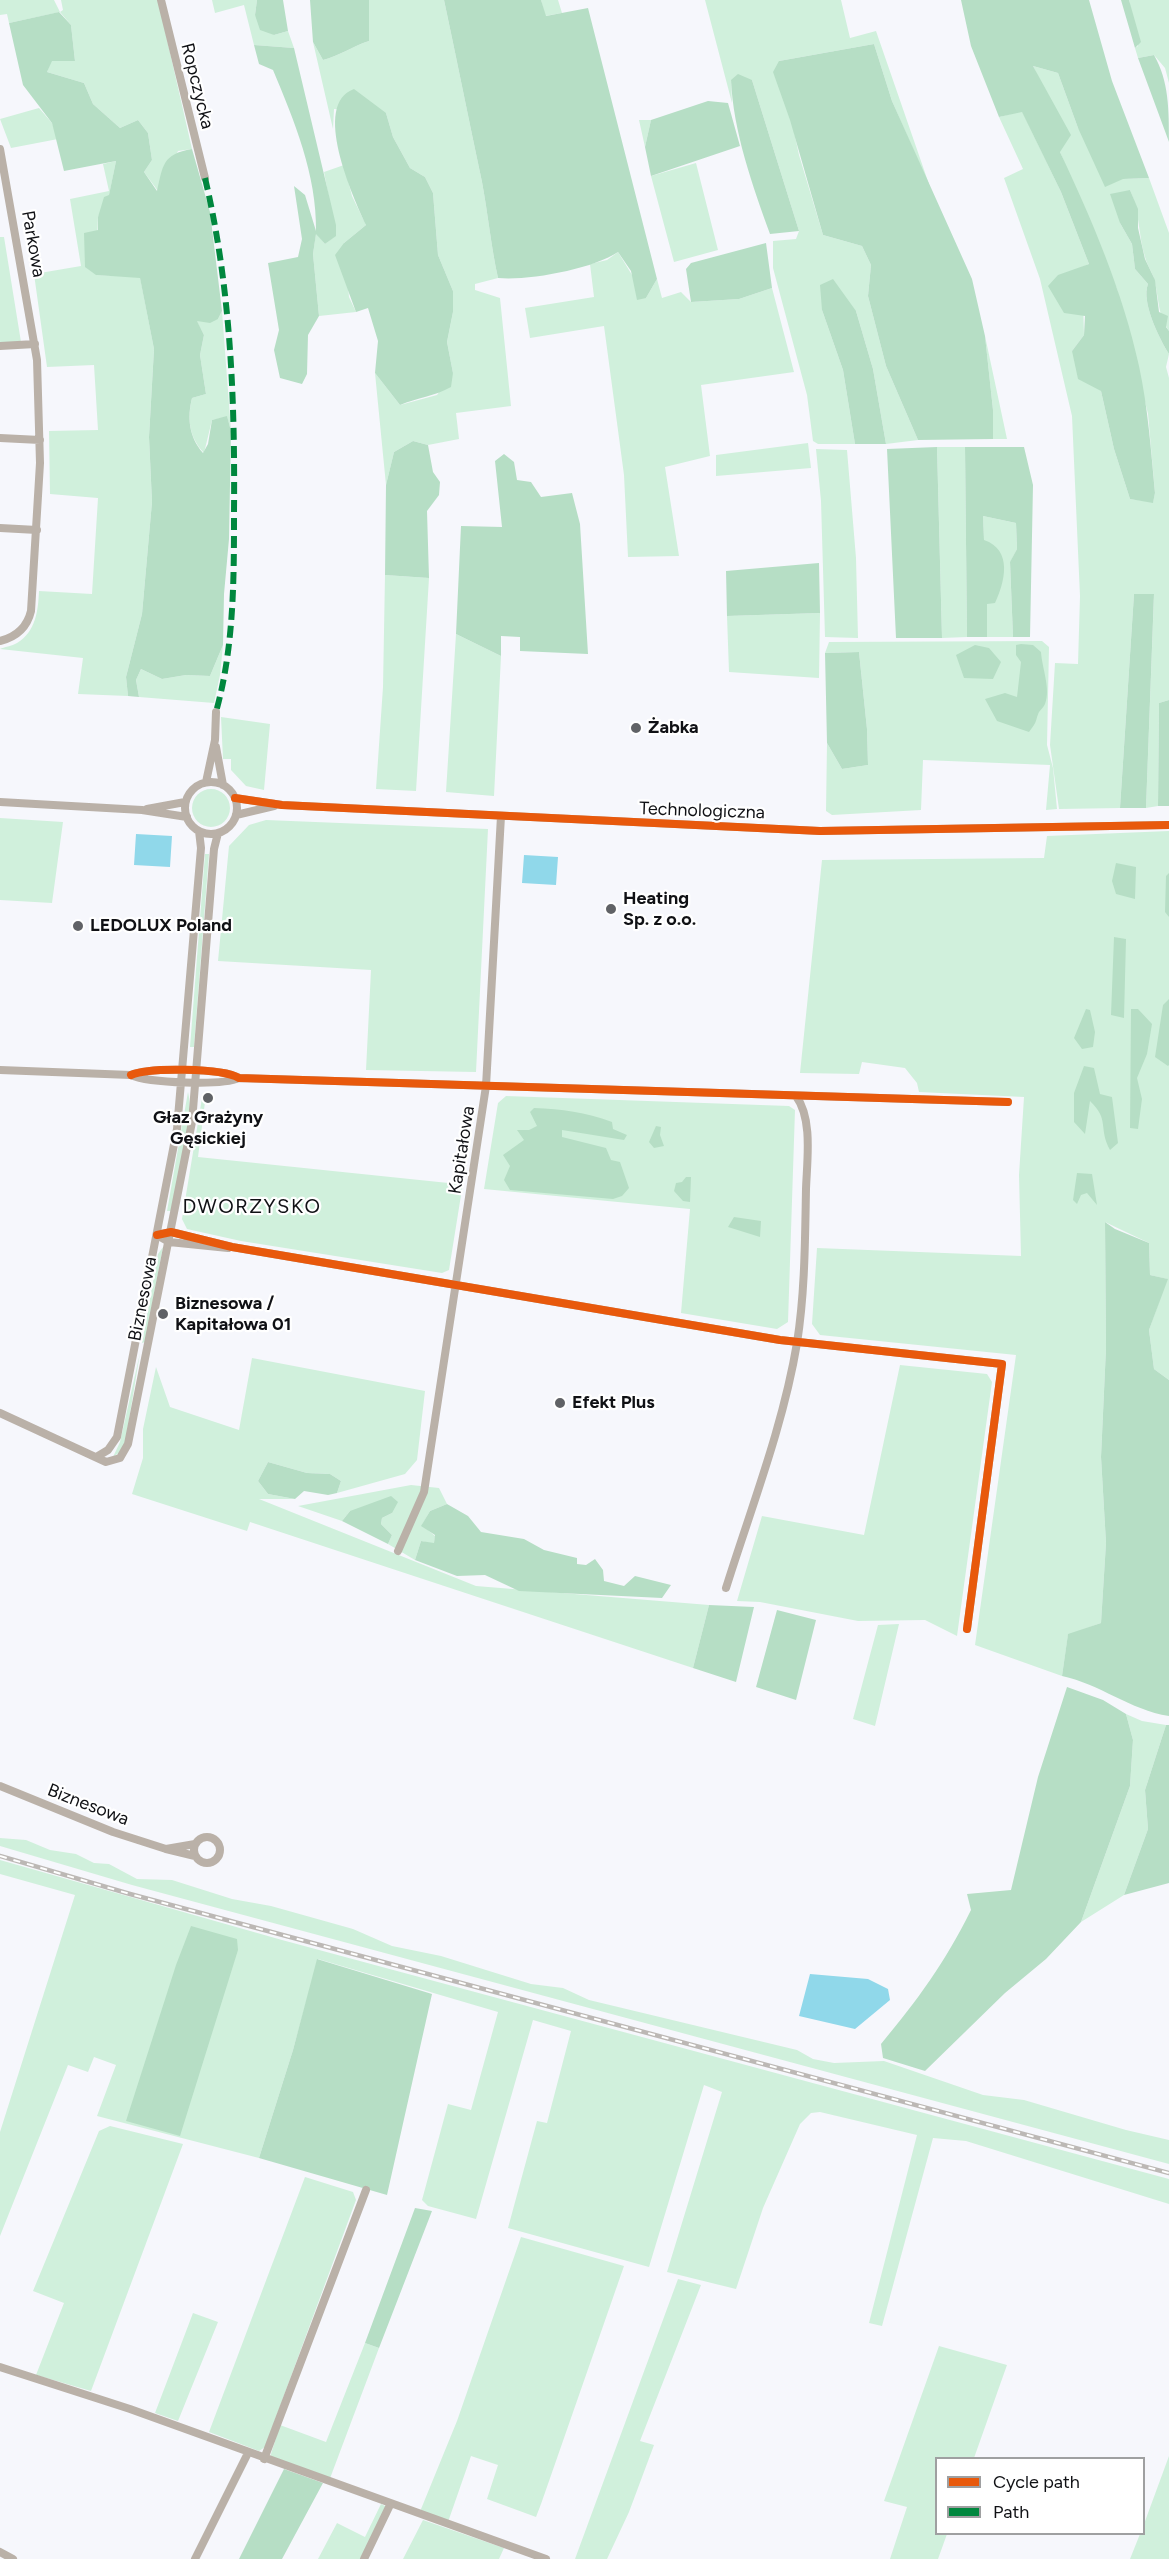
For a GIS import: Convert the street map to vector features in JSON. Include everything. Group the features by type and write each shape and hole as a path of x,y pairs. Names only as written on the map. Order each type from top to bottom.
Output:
{"street":[{"name":"Ropczycka","path":"161,0 205,178"},
{"name":"Parkowa","path":"0,149 35,344 40,440 37,530 29,620 23,629 11,638 0,641"},
{"path":"0,346 35,344"},
{"path":"0,438 40,440"},
{"path":"0,528 37,530"},
{"path":"206,782 215,740 216,712"},
{"path":"215,740 223,784 235,798 236,815 231,825 218,833 199,831 187,817 185,802 193,789 206,782 223,784"},
{"name":"Technologiczna","path":"235,798 282,805 820,831 1169,825"},
{"path":"0,802 142,810 187,817"},
{"path":"142,810 185,802"},
{"name":"Technologiczna","path":"236,815 282,805"},
{"name":"Kapitałowa","path":"398,1551 421,1501 425,1485 486,1086 501,816"},
{"name":"Biznesowa","path":"98,1456 108,1450 117,1437 172,1159 183,1081 201,848 199,831"},
{"name":"Biznesowa","path":"0,1413 103,1460 113,1461 123,1455 128,1444 189,1138 196,1081 214,849 218,833"},
{"path":"0,1070 131,1075 183,1071 233,1075 239,1078"},
{"path":"131,1075 140,1078 183,1081 227,1082 239,1078 1008,1102"},
{"path":"726,1588 784,1399 797,1343 803,1278 807,1168 806,1124 803,1105 796,1096"},
{"path":"157,1235 171,1232 232,1247 797,1343 1002,1364 967,1629"},
{"path":"157,1235 169,1242 232,1247"},
{"name":"Biznesowa","path":"0,1786 113,1832 195,1856"},
{"path":"166,1849 195,1844 201,1838 210,1837 218,1842 220,1850 218,1859 210,1863 201,1863 195,1856 195,1844"},
{"path":"264,2459 366,2190"},
{"path":"0,2367 129,2409 390,2505 546,2559"},
{"path":"195,2559 248,2453"},
{"path":"364,2559 390,2505"},
{"path":"0,2552 13,2559"}],"green space":[{"path":"0,0 54,0 60,12 9,23 7,14 0,15"},
{"path":"61,0 158,0 192,149 178,151 158,191 144,172 152,160 148,133 138,120 120,128 93,104 84,83 47,72 51,61 75,61 71,25 60,12 63,10"},
{"path":"212,0 257,0 255,15 274,35 288,31 294,48 254,45 244,5 215,13"},
{"path":"257,0 283,0 288,31 274,35 260,30 255,15"},
{"path":"310,0 369,0 369,41 323,60 313,42"},
{"path":"369,0 444,0 482,182 498,278 475,284 475,290 500,298 511,406 456,413 459,439 428,445 413,441 394,452 386,485 375,373 400,405 437,395 453,373 447,342 453,312 453,291 438,255 433,193 425,177 410,168 393,137 386,113 334,109 333,129 313,42 323,60 369,41"},
{"path":"444,0 541,0 546,16 588,8 657,279 646,298 637,300 631,271 618,252 593,264 543,276 498,278 482,182"},
{"path":"541,0 558,0 562,13 545,16"},
{"path":"705,0 841,0 850,38 876,31 931,190 892,101 874,44 779,61 799,155 823,235 862,246 871,265 868,296 886,366 918,440 886,444 873,369 856,311 822,310 843,370 855,444 818,444 813,441 807,395 773,268 773,241 796,239 799,231 752,80 731,80 732,103"},
{"path":"961,0 1089,0 1112,81 1149,178 1123,179 1105,187 1078,128 1058,73 1033,66 1071,135 1060,152 1105,257 1132,338 1147,413 1155,493 1153,503 1130,499 1114,449 1101,391 1078,379 1072,351 1084,335 1085,316 1064,313 1048,286 1058,275 1089,264 1061,192 1022,112 999,117 971,46"},
{"path":"1121,0 1129,0 1141,42 1135,48"},
{"path":"1129,0 1169,0 1169,83 1165,68 1154,55 1138,58 1135,48 1138,46"},
{"path":"59,12 71,25 75,61 52,61 47,72 84,83 93,104 120,128 138,120 148,133 152,160 144,172 157,191 163,168 169,158 192,149 210,212 222,311 218,319 210,323 197,321 204,335 200,355 206,394 192,398 190,427 203,453 208,444 212,420 227,416 231,431 229,539 224,594 223,645 210,676 186,675 162,679 141,669 136,680 139,697 128,696 126,677 142,614 152,502 149,437 154,349 140,278 96,275 85,267 84,233 98,230 98,217 104,197 109,195 116,161 64,171 52,123 23,85 9,23"},
{"path":"874,44 892,101 972,279 985,336 993,410 993,439 918,440 886,366 868,296 871,265 862,246 823,235 790,120 773,72 779,61"},
{"path":"254,45 294,48 336,225 336,236 325,244 316,234 313,254 319,316 308,335 307,374 302,384 280,378 274,350 279,330 268,263 298,257 302,239 294,186 305,195 316,231 313,189 303,148 281,89 273,70 259,64"},
{"path":"1154,55 1165,86 1169,142 1138,58"},
{"path":"1033,66 1058,73 1078,128 1123,179 1149,178 1169,233 1169,331 1161,314 1154,280 1145,257 1136,207 1130,190 1120,223 1132,244 1135,269 1148,284 1146,292 1149,310 1156,330 1169,354 1166,367 1169,378 1169,700 1159,703 1158,806 1146,808 1154,595 1134,594 1120,808 1059,809 1050,745 1055,663 1078,664 1080,596 1072,416 1040,279 1004,178 1023,169 999,117 1022,111 1061,192 1089,264 1082,267 1084,335 1072,351 1101,391 1114,449 1130,499 1153,502 1155,493 1148,414 1117,289 1060,152 1048,98"},
{"path":"738,74 752,80 799,231 770,234 751,178 736,119 731,80"},
{"path":"354,89 386,113 393,137 410,168 425,177 433,193 438,255 453,291 453,312 447,342 453,373 451,387 400,405 375,373 378,341 368,308 356,312 335,255 344,243 366,225 345,174 335,131 336,113 342,98"},
{"path":"708,101 728,103 740,146 651,176 645,147 651,120"},
{"path":"39,108 52,123 58,139 11,148 0,119"},
{"path":"639,120 651,120 645,147"},
{"path":"116,161 109,196 98,217 96,275 140,277 154,349 149,437 152,502 142,614 126,677 128,696 78,694 83,658 0,649 17,643 28,633 37,613 39,591 92,594 98,498 50,494 49,431 98,430 94,365 47,367 34,274 81,266 70,199 109,191 103,164"},
{"path":"696,163 718,250 674,262 651,176"},
{"path":"344,165 352,196 366,225 344,243 349,297 356,312 319,316 313,254 316,233 325,244 336,235 324,172"},
{"path":"1130,190 1138,209 1138,228 1145,259 1155,280 1159,312 1168,316 1166,327 1169,331 1169,354 1156,330 1149,310 1146,292 1148,284 1135,269 1132,244 1120,223 1110,194"},
{"path":"0,237 4,237 21,342 0,342"},
{"path":"766,243 772,288 739,299 691,302 686,269 691,263"},
{"path":"618,252 646,298 657,279 662,298 681,292 691,302 739,299 772,288 794,372 701,385 710,456 665,467 679,556 628,557 624,475 604,326 530,338 525,308 594,297 590,264 607,260"},
{"path":"833,279 856,311 873,369 886,444 855,444 843,370 822,310 820,285"},
{"path":"222,311 231,431 227,417 212,420 204,453 195,441 190,427 192,398 206,394 200,355 204,335 196,320 218,319"},
{"path":"985,336 1007,439 993,439 993,410"},
{"path":"413,441 428,445 433,472 440,482 439,495 427,511 429,578 385,575 386,485 394,452"},
{"path":"808,443 811,468 716,476 716,455"},
{"path":"937,447 965,447 967,637 942,638"},
{"path":"937,447 942,638 896,638 887,449"},
{"path":"965,447 1024,447 1033,485 1030,637 1013,637 1010,562 1017,549 1016,523 983,516 984,540 999,551 1003,559 1004,576 995,603 987,604 987,637 967,637"},
{"path":"816,449 847,450 856,558 858,638 825,637 821,501"},
{"path":"504,454 514,462 517,480 531,482 541,497 572,493 580,524 588,654 520,651 520,637 501,636 501,656 456,634 461,526 502,527 495,461"},
{"path":"983,516 1016,523 1017,549 1010,563 1013,637 987,637"},
{"path":"819,563 820,613 727,616 726,571"},
{"path":"385,575 429,578 416,791 376,789 383,687"},
{"path":"1134,594 1154,594 1146,808 1120,808"},
{"path":"820,613 819,678 729,672 727,616"},
{"path":"456,634 501,656 494,796 446,792"},
{"path":"1042,641 1049,647 1047,745 1053,768 1057,809 1046,810 1050,765 923,760 921,810 832,815 826,811 827,743 842,769 868,765 867,729 859,652 825,653 829,642"},
{"path":"223,645 214,703 139,697 136,680 141,669 162,679 186,675 210,676"},
{"path":"975,645 989,648 1001,662 993,679 964,678 956,655"},
{"path":"1016,645 1033,645 1041,652 1047,685 1045,704 1029,732 997,721 985,699 1005,693 1017,697 1021,662 1016,655"},
{"path":"859,652 867,729 868,765 842,769 827,743 825,653"},
{"path":"1169,700 1169,806 1158,806 1159,703"},
{"path":"221,717 270,724 264,790 246,786 231,770 231,759 223,759"},
{"path":"211,789 224,795 230,808 224,821 211,827 198,821 192,808 198,795"},
{"path":"0,818 63,822 52,903 0,900"},
{"path":"266,820 488,829 476,1072 366,1070 371,970 218,961 229,846 249,825"},
{"path":"1169,831 1169,1380 1154,1369 1149,1330 1167,1279 1150,1275 1149,1243 1105,1222 1106,1348 1101,1457 1106,1543 1101,1623 1068,1635 1062,1676 975,1645 1016,1355 820,1335 812,1324 817,1248 1021,1256 1019,1175 1024,1097 919,1092 917,1083 905,1068 862,1062 859,1074 800,1073 822,860 1044,858 1047,836"},
{"path":"205,854 209,854 194,1047 190,1047"},
{"path":"1116,863 1136,867 1135,899 1116,894 1112,881"},
{"path":"1169,873 1169,917 1165,912 1166,876"},
{"path":"1114,937 1126,939 1124,1018 1111,1015"},
{"path":"1169,999 1168,1066 1155,1057 1163,1005"},
{"path":"1086,1009 1090,1010 1095,1032 1093,1047 1082,1049 1074,1038"},
{"path":"1131,1009 1138,1009 1152,1024 1147,1054 1137,1078 1142,1099 1138,1129 1130,1128"},
{"path":"1084,1066 1094,1068 1100,1094 1112,1097 1118,1143 1110,1150 1100,1114 1090,1101 1085,1134 1074,1122 1074,1093"},
{"path":"188,1092 189,1117 184,1150 171,1211 167,1211"},
{"path":"506,1096 789,1106 795,1110 788,1322 777,1329 681,1313 690,1209 484,1189 498,1103"},
{"path":"202,1098 205,1102 198,1157 458,1184 467,1131 471,1133 449,1270 442,1273 241,1241 187,1229 182,1219"},
{"path":"534,1108 564,1110 592,1116 612,1122 613,1129 627,1135 624,1140 562,1130 562,1137 606,1148 611,1160 620,1162 629,1188 622,1196 613,1199 510,1190 504,1180 510,1166 503,1155 524,1140 517,1130 529,1130 537,1126 530,1112"},
{"path":"656,1126 661,1127 660,1135 664,1146 654,1148 649,1142"},
{"path":"1077,1173 1092,1174 1097,1205 1087,1193 1081,1195 1077,1204 1073,1200"},
{"path":"686,1177 691,1177 690,1202 683,1201 674,1191 676,1183 682,1182"},
{"path":"734,1217 761,1221 760,1237 728,1227"},
{"path":"1105,1222 1115,1229 1149,1243 1150,1275 1168,1279 1149,1330 1154,1369 1169,1380 1169,1716 1141,1708 1062,1676 1068,1634 1101,1623 1106,1543 1101,1457 1106,1348"},
{"path":"163,1247 145,1342 142,1343 158,1254"},
{"path":"140,1353 125,1444 113,1457 120,1442"},
{"path":"252,1358 425,1391 417,1460 405,1474 337,1493 341,1481 330,1474 307,1473 268,1462 258,1481 268,1494 295,1499 259,1499 476,1586 709,1605 693,1668 250,1522 247,1531 132,1494 143,1458 143,1429 156,1367 170,1407 239,1430"},
{"path":"900,1365 987,1374 992,1382 957,1636 925,1620 858,1621 760,1602 737,1601 762,1516 864,1535"},
{"path":"268,1462 307,1473 330,1474 341,1481 337,1493 328,1495 304,1491 295,1499 268,1494 258,1481"},
{"path":"411,1485 439,1488 447,1504 430,1511 422,1525 435,1536 434,1544 421,1541 415,1560 388,1544 392,1535 381,1524 382,1518 392,1513 350,1511 342,1521 298,1506"},
{"path":"391,1496 398,1502 392,1513 382,1518 381,1524 392,1535 388,1544 342,1521 350,1511"},
{"path":"447,1504 468,1516 481,1532 524,1539 544,1550 577,1558 577,1564 586,1565 595,1559 603,1570 604,1581 624,1586 635,1576 671,1585 662,1598 519,1591 485,1575 457,1576 415,1560 421,1541 434,1543 435,1535 421,1526 430,1511"},
{"path":"709,1605 754,1607 736,1682 693,1668"},
{"path":"777,1610 816,1620 796,1700 756,1687"},
{"path":"899,1624 875,1726 853,1719 878,1625"},
{"path":"1067,1687 1103,1700 1126,1714 1133,1740 1130,1786 1081,1922 1046,1959 1005,1993 925,2071 883,2058 881,2044 930,1980 971,1910 967,1894 1011,1890 1038,1777"},
{"path":"1126,1714 1142,1721 1166,1725 1145,1790 1148,1829 1124,1895 1081,1922 1130,1786 1133,1740"},
{"path":"1166,1725 1169,1725 1169,1883 1124,1895 1148,1829 1145,1790"},
{"path":"0,1838 26,1840 50,1850 76,1854 94,1863 109,1864 137,1879 172,1880 232,1899 271,1906 353,1929 392,1946 441,1956 531,1984 563,1988 589,2000 797,2050 813,2059 834,2063 884,2061 983,2095 1024,2100 1169,2140 1169,2164 132,1885 0,1846"},
{"path":"0,1860 282,1940 1169,2179 1169,2204 966,2141 933,2138 882,2326 869,2323 917,2135 820,2112 811,2113 800,2124 763,2208 736,2289 667,2272 722,2092 704,2085 649,2267 508,2228 537,2121 547,2123 571,2031 533,2020 476,2219 428,2206 422,2200 448,2104 471,2110 498,2012 318,1959 293,2050 259,2158 97,2116 116,2065 94,2057 88,2072 68,2065 0,2236 0,2132 75,1895 0,1874"},
{"path":"191,1926 237,1939 238,1950 180,2136 126,2121 176,1965"},
{"path":"317,1959 432,1994 387,2195 259,2158 293,2050"},
{"path":"110,2126 183,2144 91,2391 36,2375 64,2303 33,2291 99,2131"},
{"path":"305,2177 353,2192 356,2200 265,2447 259,2451 209,2432"},
{"path":"415,2208 432,2211 379,2348 365,2343"},
{"path":"521,2237 624,2266 541,2504 536,2517 487,2499 498,2465 471,2456 448,2522 419,2514 457,2421"},
{"path":"678,2279 701,2285 640,2441 654,2445 629,2512 607,2559 575,2559"},
{"path":"193,2313 218,2322 178,2421 155,2413"},
{"path":"365,2343 379,2348 329,2481 270,2457 280,2425 326,2442"},
{"path":"939,2346 1007,2365 974,2457 935,2457 935,2535 947,2535 938,2559 890,2559 907,2507 884,2501"},
{"path":"1169,2456 1169,2559 1130,2559 1140,2535 1145,2535 1145,2521"},
{"path":"284,2469 323,2483 282,2559 239,2559"},
{"path":"381,2504 387,2507 360,2559 318,2559 337,2523 365,2537"},
{"path":"423,2520 504,2548 499,2559 403,2559"}],"water":[{"path":"136,834 172,836 170,867 134,865"},
{"path":"524,855 558,857 556,885 522,883"},
{"path":"810,1974 868,1979 888,1989 890,2000 855,2029 799,2016"}],"railway":[{"path":"0,1856 130,1894 1169,2173"}],"marked path":[{"path":"205,178 214,219 226,303 234,429 232,614 222,688 216,712"}],"cycle path":[{"path":"235,798 282,805 820,831 1169,825"},
{"path":"131,1075 140,1072 185,1070 217,1072 239,1078 1008,1102"},
{"path":"157,1235 171,1232 232,1247 780,1340 1002,1364 967,1629"}],"place":[{"name":"Żabka","path":"636,728"},
{"name":"Heating Sp. z o.o.","path":"611,909"},
{"name":"LEDOLUX Poland","path":"78,926"},
{"name":"Głaz Grażyny Gęsickiej","path":"208,1098"},
{"name":"Biznesowa / Kapitałowa 01","path":"163,1314"},
{"name":"Efekt Plus","path":"560,1403"}],"district":[{"name":"DWORZYSKO","path":"252,1207"}]}
